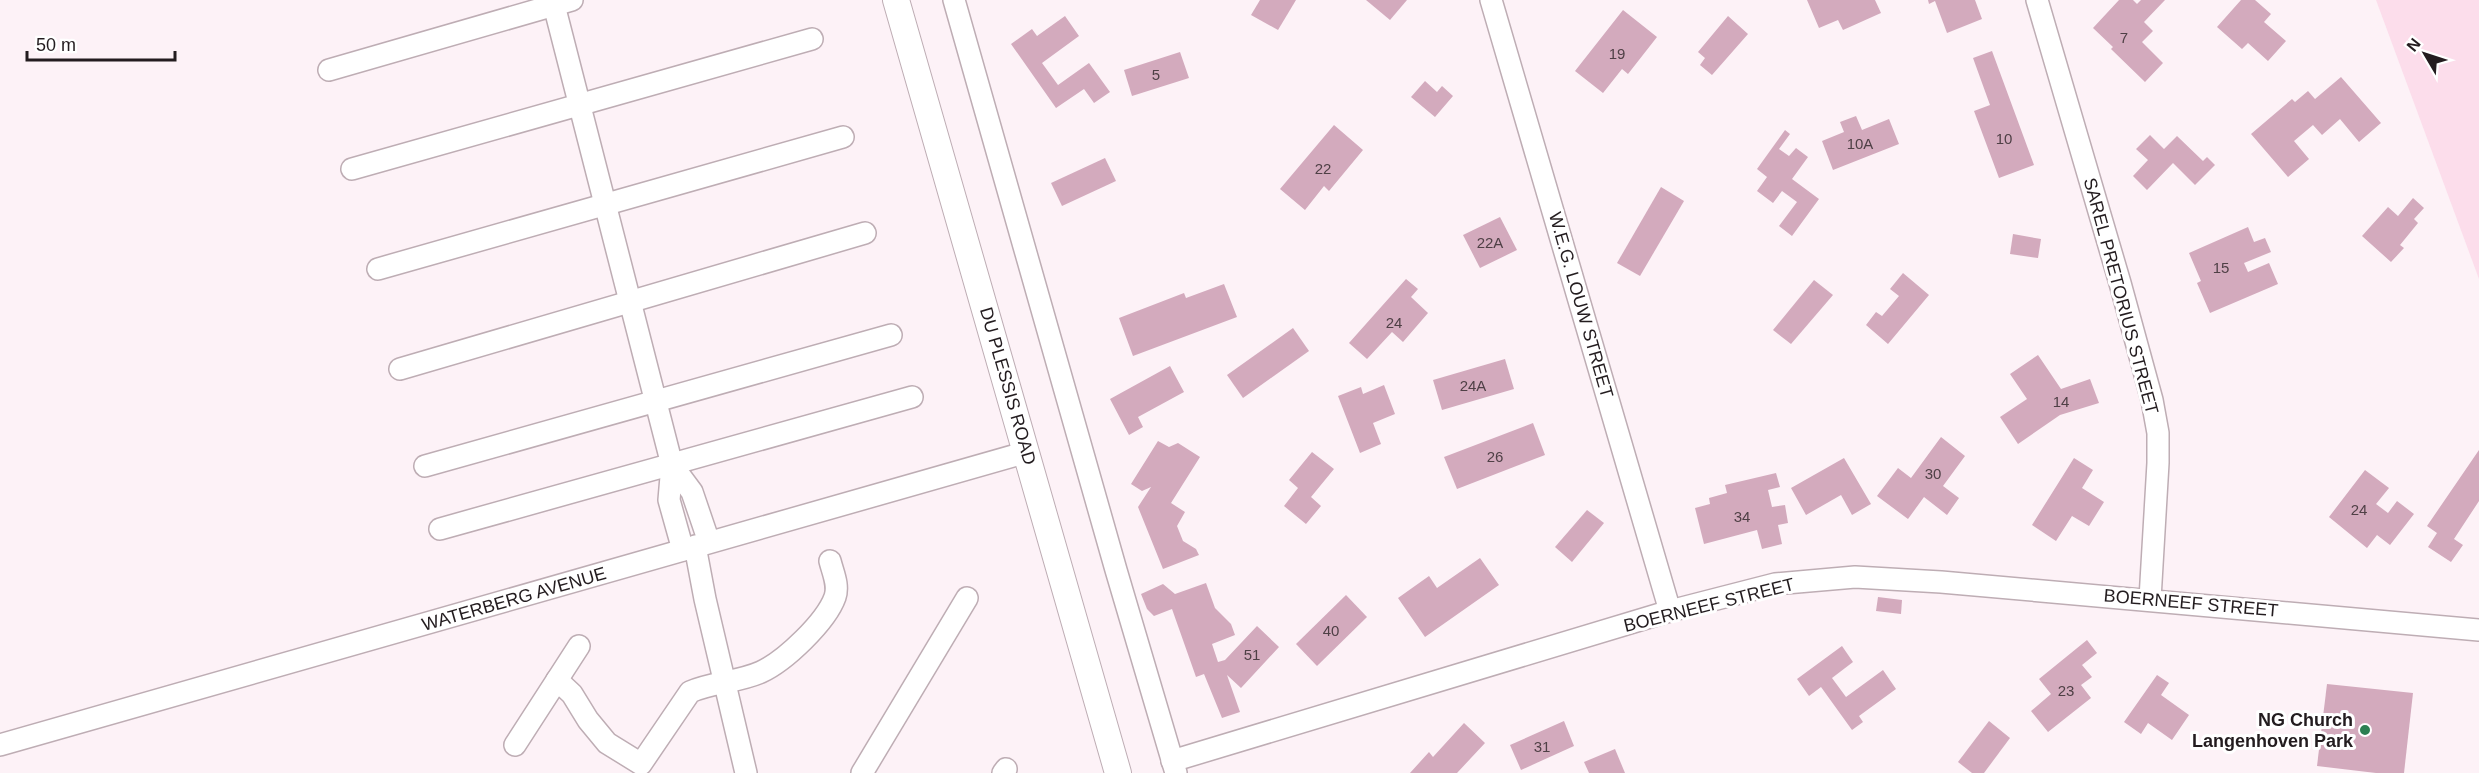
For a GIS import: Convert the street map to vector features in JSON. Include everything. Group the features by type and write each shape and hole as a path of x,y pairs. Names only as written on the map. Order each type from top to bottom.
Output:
{"street":[{"name":"DU PLESSIS ROAD","path":"896,0 1118,773"},
{"path":"954,0 1174,767"},
{"name":"W.E.G. LOUW STREET","path":"1491,0 1670,611"},
{"name":"SAREL PRETORIUS STREET","path":"2037,0 2152,400 2158,433 2158,463 2150,599"},
{"path":"329,70 563,2 581,105 672,465 669,500 695,546 705,599 746,773"},
{"path":"352,169 812,39"},
{"path":"378,269 843,137"},
{"path":"400,369 865,233"},
{"path":"425,466 891,335"},
{"path":"440,529 912,397"},
{"name":"WATERBERG AVENUE","path":"0,746 1027,452"},
{"path":"557,680 572,694 588,720 607,743 638,769 690,692 759,673 782,660 812,631 835,597 836,582 830,561"},
{"name":"BOERNEEF STREET","path":"1174,767 1670,611 1775,584 1855,577 2150,599 2479,630"},
{"path":"862,773 967,598"},
{"path":"515,745 579,646"}],"shaded area":[{"path":"2376,0 2479,0 2479,279"}],"building":[{"path":"1260,0 1296,0 1278,30 1251,15"},
{"path":"1366,0 1407,0 1390,20"},
{"path":"1807,0 1875,0 1881,13 1843,30 1838,20 1819,28"},
{"path":"1928,0 1975,0 1982,19 1947,33 1935,1 1929,4"},
{"path":"2119,0 2133,0 2137,4 2141,0 2165,0 2144,22 2153,31 2142,42 2163,63 2145,82 2093,28"},
{"path":"2241,0 2255,0 2271,14 2264,22 2286,41 2268,61 2248,43 2242,49 2217,27"},
{"path":"1623,10 1657,37 1628,74 1622,69 1603,93 1575,71"},
{"path":"1065,16 1079,36 1042,63 1058,85 1089,63 1110,92 1094,103 1084,89 1056,108 1011,44 1032,29 1037,36"},
{"path":"1728,16 1748,34 1712,75 1700,65 1705,58 1698,52"},
{"path":"1992,51 2034,165 1999,178 1974,111 1990,105 1973,58"},
{"path":"1180,52 1189,78 1132,96 1124,70"},
{"path":"2341,77 2381,123 2359,142 2340,119 2322,135 2313,125 2294,141 2309,159 2288,177 2251,134 2292,99 2295,102 2308,91 2315,99"},
{"path":"1425,81 1437,92 1442,86 1453,96 1435,117 1411,97"},
{"path":"1856,116 1862,130 1889,119 1899,144 1833,170 1822,141 1844,132 1840,122"},
{"path":"1334,125 1363,150 1329,191 1324,186 1305,210 1280,189"},
{"path":"1785,130 1790,134 1779,149 1789,156 1796,148 1808,157 1792,179 1819,199 1792,236 1779,226 1797,202 1782,191 1773,203 1757,191 1767,177 1757,169"},
{"path":"2150,135 2164,149 2177,136 2203,161 2207,157 2215,165 2195,185 2173,163 2147,190 2133,176 2148,160 2136,149"},
{"path":"1105,158 1116,181 1062,206 1051,183"},
{"path":"1661,187 1684,201 1640,276 1617,263"},
{"path":"2413,198 2424,208 2414,219 2418,223 2400,245 2404,248 2391,262 2362,236 2388,207 2398,216"},
{"path":"1500,217 1517,250 1480,268 1463,235"},
{"path":"2248,227 2254,242 2265,238 2271,252 2244,263 2248,272 2269,263 2278,284 2210,313 2197,283 2201,281 2189,253"},
{"path":"2013,234 2041,239 2038,258 2010,254"},
{"path":"1903,273 1929,295 1888,344 1866,325 1876,312 1882,316 1899,296 1890,289"},
{"path":"1406,279 1418,289 1411,297 1428,313 1403,342 1392,332 1367,359 1349,343"},
{"path":"1814,280 1833,295 1791,344 1773,330"},
{"path":"1224,284 1237,317 1133,356 1119,318 1184,293 1186,298"},
{"path":"1293,328 1309,351 1243,398 1227,375"},
{"path":"2038,355 2061,389 2090,379 2099,403 2060,415 2018,444 2000,417 2027,399 2010,374"},
{"path":"1505,359 1514,389 1442,410 1433,380"},
{"path":"1170,366 1184,392 1138,417 1143,427 1129,435 1110,399"},
{"path":"1384,385 1395,414 1373,423 1381,444 1360,453 1338,396 1361,387 1363,394"},
{"path":"1533,423 1545,455 1457,489 1444,457"},
{"path":"1941,437 1965,456 1943,486 1959,498 1947,515 1924,497 1908,519 1877,496 1898,468 1911,478"},
{"path":"1158,441 1169,447 1178,443 1200,457 1171,503 1185,512 1177,526 1183,541 1196,549 1199,555 1163,569 1138,507 1151,487 1142,491 1131,484"},
{"path":"2479,450 2479,501 2454,539 2463,545 2451,562 2428,547 2437,533 2427,526"},
{"path":"1312,452 1334,469 1311,497 1321,506 1306,524 1284,506 1298,488 1289,480"},
{"path":"1844,458 1871,504 1852,515 1841,495 1806,515 1791,488"},
{"path":"2074,458 2093,470 2082,488 2104,502 2089,526 2072,516 2056,541 2032,525"},
{"path":"2365,470 2389,488 2376,504 2388,513 2397,501 2414,514 2390,545 2377,535 2367,548 2329,517"},
{"path":"1776,473 1780,487 1768,490 1772,507 1785,505 1788,523 1778,525 1782,544 1762,549 1757,530 1704,544 1695,508 1710,504 1709,498 1727,493 1725,485"},
{"path":"1587,510 1604,523 1572,562 1555,547"},
{"path":"1480,558 1499,585 1425,637 1398,598 1429,576 1437,588"},
{"path":"1206,583 1215,608 1231,624 1235,635 1212,644 1218,662 1225,660 1257,626 1279,647 1241,688 1227,675 1240,712 1222,718 1204,674 1196,677 1172,609 1154,616 1147,609 1141,594 1163,584 1175,594"},
{"path":"1346,595 1367,617 1317,666 1296,644"},
{"path":"1878,597 1902,600 1901,614 1876,611"},
{"path":"2087,640 2097,653 2082,665 2092,677 2081,685 2091,698 2048,732 2031,711 2051,694 2039,679"},
{"path":"1842,646 1853,662 1832,678 1846,697 1883,670 1896,689 1859,716 1863,722 1852,730 1821,687 1809,696 1797,679"},
{"path":"2157,675 2169,683 2161,695 2189,715 2172,740 2148,723 2141,734 2124,722"},
{"name":"NG Church Langenhoven Park","path":"2327,684 2413,693 2404,773 2376,773 2317,766"},
{"path":"1564,721 1574,746 1521,770 1510,745"},
{"path":"1989,721 2010,738 1984,773 1972,773 1958,762"},
{"path":"1464,723 1485,743 1457,773 1410,773 1429,752 1433,757"},
{"path":"1615,749 1625,773 1589,773 1584,762"}],"place":[{"name":"NG Church Langenhoven Park","path":"2365,730"}]}
